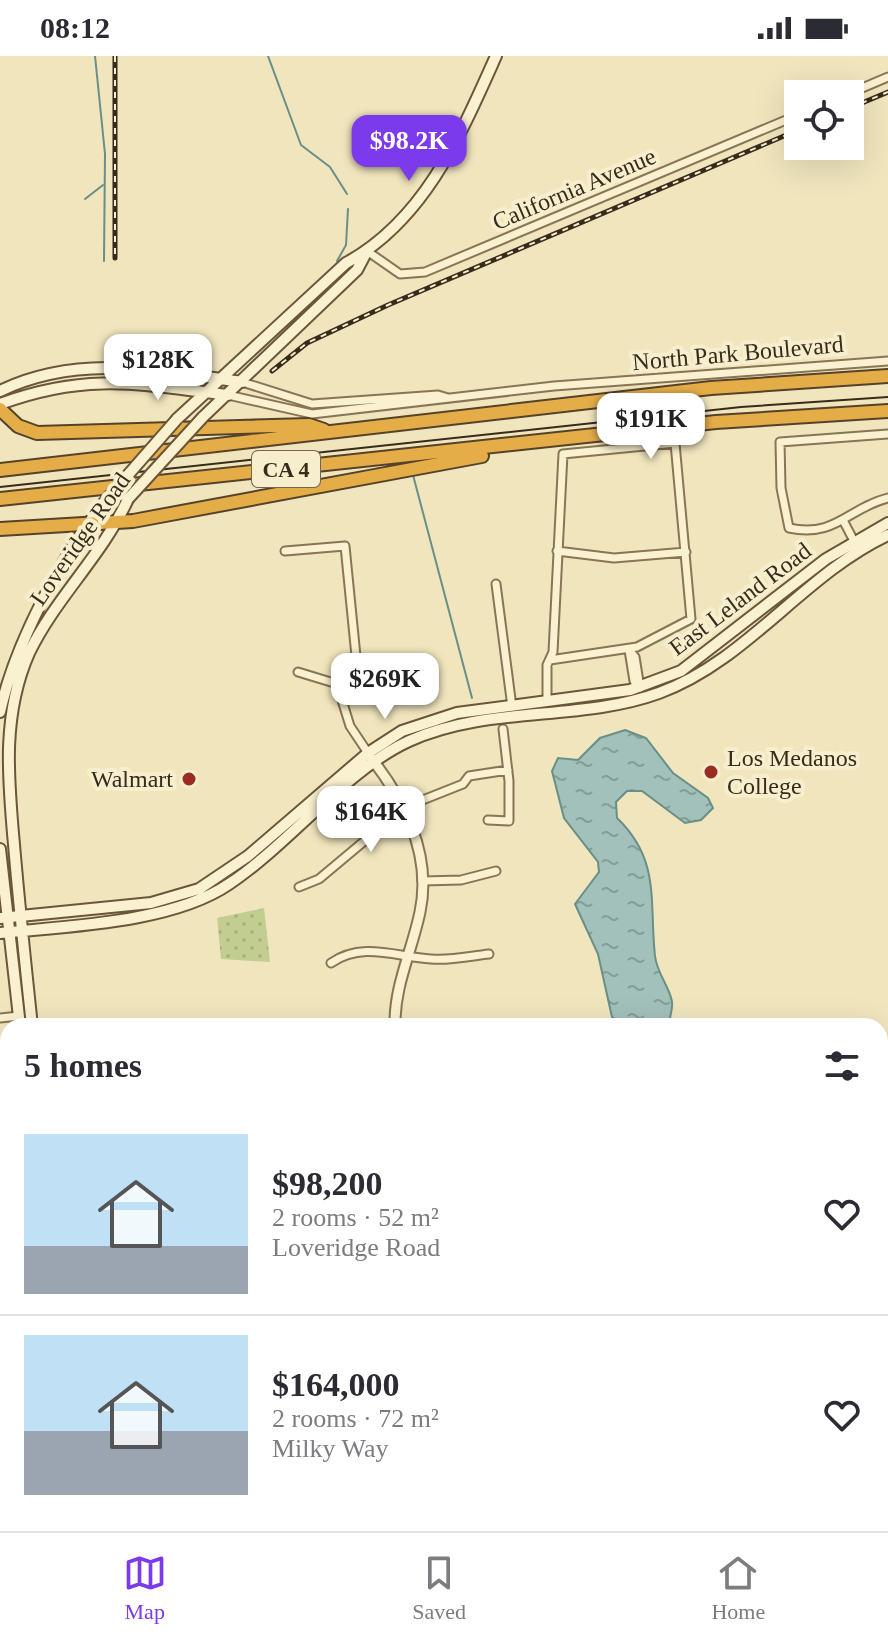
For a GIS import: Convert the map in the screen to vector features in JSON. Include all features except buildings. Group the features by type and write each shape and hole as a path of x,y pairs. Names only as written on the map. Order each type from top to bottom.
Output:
{"highway":[{"name":"CA 4","path":"0,470 711,388 888,376"},
{"path":"0,407 18,426 37,433 309,425 329,432"},
{"name":"CA 4","path":"0,499 716,422 888,411"},
{"path":"0,529 133,521 422,464 553,445 572,438"}],"main road":[{"name":"Loveridge Road","path":"0,712 17,653 87,523 203,392 346,263 367,251 409,211 454,150 496,56"},
{"name":"Loveridge Road","path":"31,1018 5,761 14,692 29,653 50,617 118,521 128,499 203,417 357,270 367,251"},
{"path":"0,391 40,376 94,367 150,369 242,382"},
{"path":"0,407 30,392 80,383 145,382 228,395"},
{"name":"East Leland Road","path":"4,918 151,903 199,889 248,856 368,753 421,723 511,705 641,692 705,656 854,541 888,523"},
{"name":"East Leland Road","path":"5,932 161,913 201,900 245,873 376,763 425,735 448,727 513,717 686,681 713,665 860,551 888,535"},
{"path":"0,849 5,932 19,1018"}],"street":[{"path":"864,87 888,77"},
{"name":"California Avenue","path":"367,251 400,274 425,272 784,121"},
{"name":"North Park Boulevard","path":"228,395 312,414 554,386 888,361"},
{"name":"North Park Boulevard","path":"242,382 312,404 438,395 448,398"},
{"path":"888,434 780,442 785,524 793,529 835,526 863,507 888,498"},
{"path":"547,701 563,454 675,443 691,619 629,650 550,660"},
{"path":"844,522 860,551"},
{"path":"285,551 345,546 356,656 341,697 344,711 405,807 421,858 421,911 396,1000 395,1018"},
{"path":"557,551 614,558 686,552"},
{"path":"496,584 513,717"},
{"path":"629,650 635,657 641,692"},
{"path":"298,672 344,686"},
{"path":"488,820 509,821 503,729"},
{"path":"299,887 319,879 405,807 463,784 469,776 508,770"},
{"path":"422,881 451,882 496,871"},
{"path":"331,963 364,951 431,959 489,954"}],"green space":[{"path":"264,908 270,962 221,959 217,918"}],"water":[{"path":"625,730 646,738 673,773 708,798 713,808 701,820 685,823 642,791 627,791 616,802 617,818 641,850 647,866 655,956 672,1002 670,1018 612,1017 598,954 575,904 599,872 598,862 564,818 552,771 558,758 578,760 600,738"}],"waterway":[{"path":"95,56 105,154 104,261"},
{"path":"268,56 301,145 330,167 347,194"},
{"path":"85,199 103,185"},
{"path":"337,261 346,245 348,209"},
{"path":"413,475 472,698"}],"tram line":[{"path":"0,487 741,407 888,397"}],"railway":[{"path":"115,56 115,258"},
{"path":"864,102 888,92"},
{"path":"272,371 307,343 388,305 784,136"}],"place":[{"name":"Los Medanos College","path":"711,772"},
{"name":"Walmart","path":"189,779"}]}
